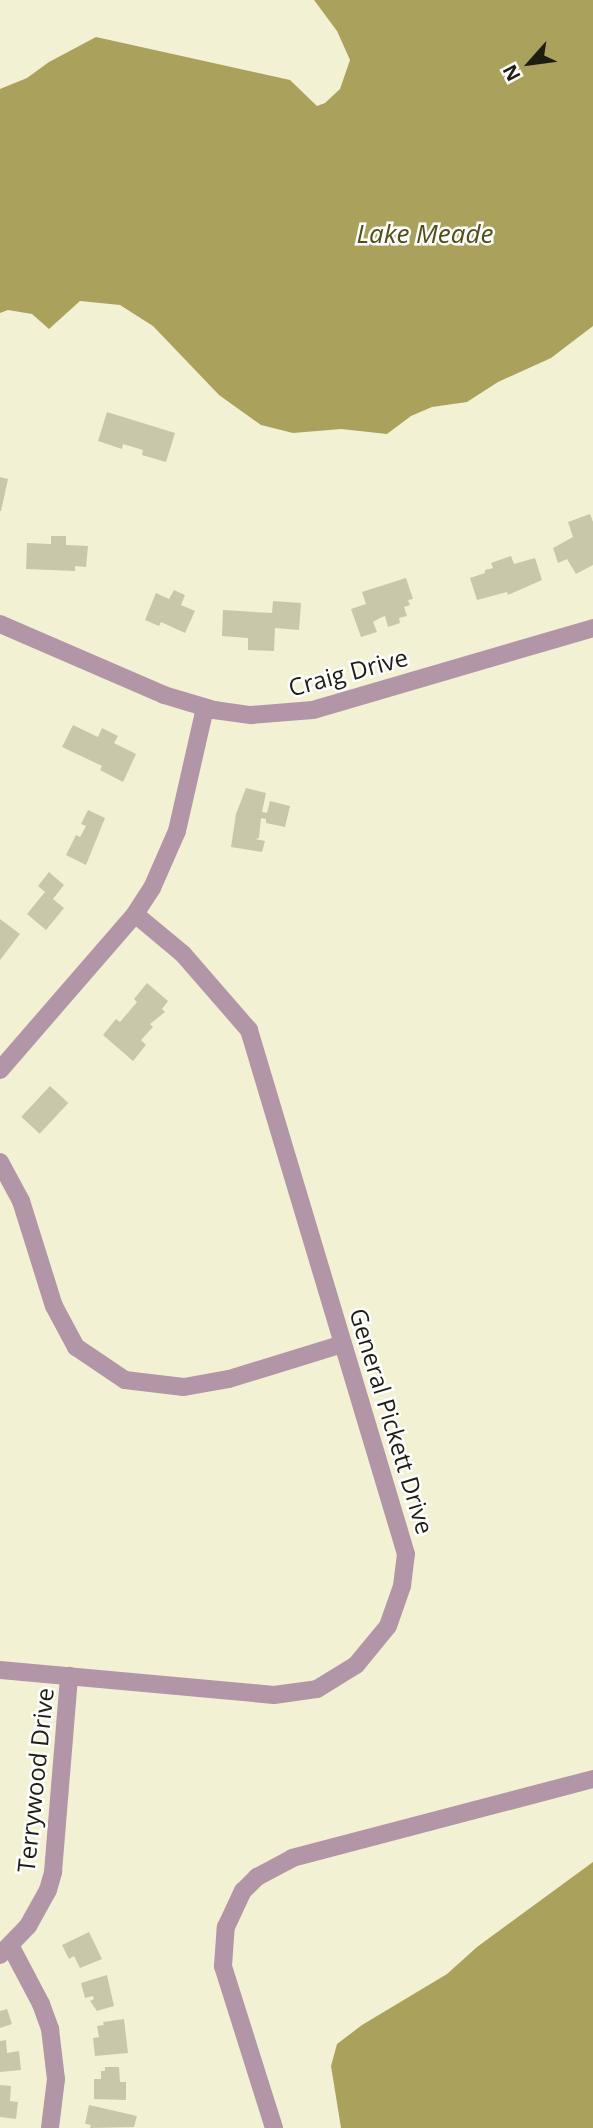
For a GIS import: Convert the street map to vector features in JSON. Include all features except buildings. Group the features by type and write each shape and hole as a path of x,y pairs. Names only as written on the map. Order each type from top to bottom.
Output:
{"street":[{"name":"Craig Drive","path":"0,624 125,680 205,708 251,715 313,710 593,628"},
{"path":"0,1070 135,915 152,888 177,831 205,708"},
{"name":"General Pickett Drive","path":"0,1670 274,1695 317,1689 356,1665 388,1626 402,1586 406,1554 249,1030 183,954 135,915"},
{"path":"0,1162 21,1201 54,1306 76,1347 125,1380 184,1387 229,1379 343,1344"},
{"name":"Terrywood Drive","path":"6,1951 40,1908 53,1872 69,1676"},
{"path":"274,2128 223,1966 226,1927 243,1891 265,1872 292,1858 593,1779"},
{"path":"6,1951 41,2004 50,2029 57,2079 50,2128"}],"water":[{"name":"Lake Meade","path":"314,0 593,0 593,326 551,358 498,382 467,402 432,407 411,416 387,434 341,429 293,433 261,425 219,395 153,326 120,305 80,301 49,329 32,314 8,310 0,313 0,89 27,78 49,62 96,37 290,80 317,106 325,103 340,89 350,60 337,31"},
{"path":"593,1862 593,2128 341,2128 331,2066 337,2044 362,2025 447,1974 477,1947"}]}
